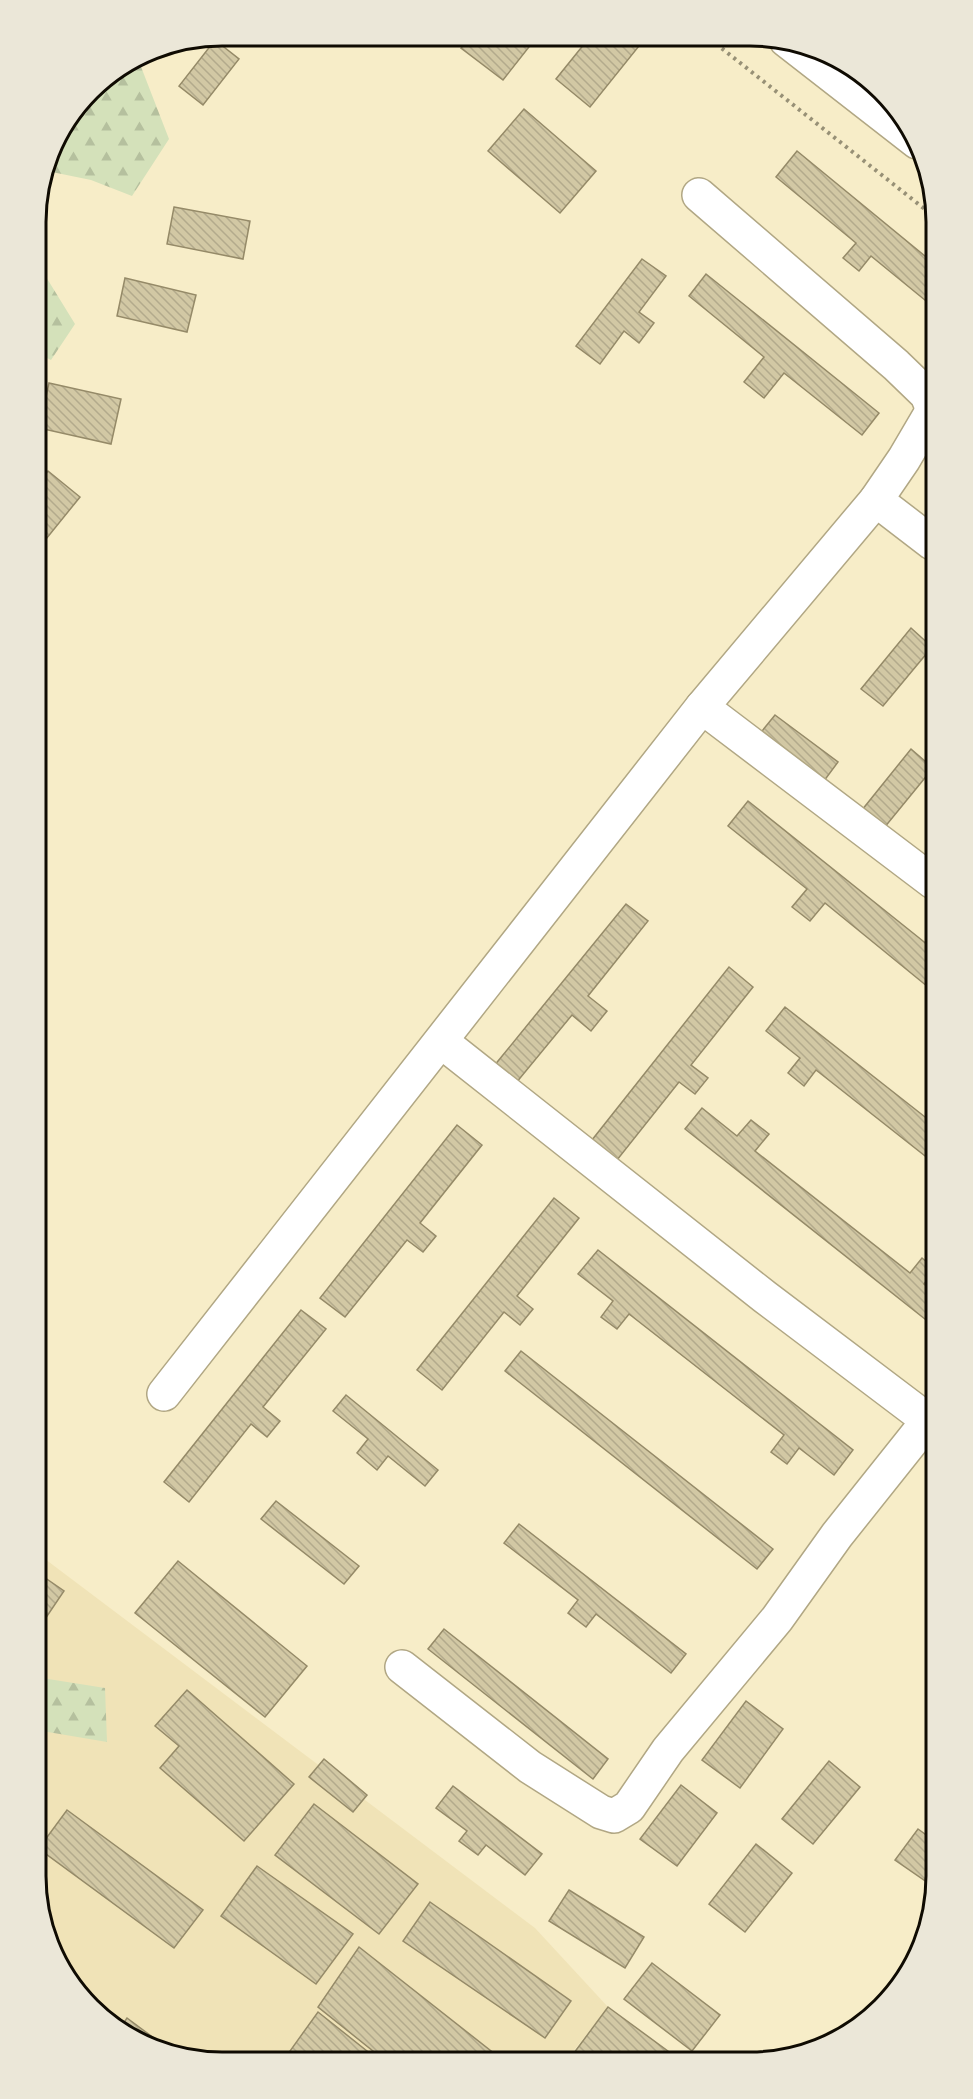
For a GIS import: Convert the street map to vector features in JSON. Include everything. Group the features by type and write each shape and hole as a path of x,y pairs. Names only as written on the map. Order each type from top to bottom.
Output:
{"main road":[{"path":"808,56 899,127"},
{"path":"699,195 896,365 926,394"},
{"path":"164,1394 442,1042 702,707 876,500 904,459 926,421"},
{"path":"876,500 926,538"},
{"path":"702,707 926,877"},
{"path":"442,1042 765,1297 926,1413"},
{"path":"402,1666 530,1767 601,1812 614,1816 629,1807 668,1750 777,1619 837,1535 926,1424"}],"path":[{"path":"719,46 925,210"}],"shaded area":[{"path":"46,1560 535,1928 608,2007 573,2052 211,2052 166,2043 125,2023 106,2009 83,1984 70,1964 52,1922 48,1899 46,1876"}],"green space":[{"path":"141,67 169,139 132,196 91,180 54,172 60,155 76,125 98,98 125,76"},
{"path":"47,278 75,324 51,360 47,358"},
{"path":"46,1679 105,1688 107,1742 46,1732"}],"building":[{"path":"223,46 239,59 203,105 179,86 209,47"},
{"path":"463,46 530,46 503,80 461,48"},
{"path":"583,46 639,46 590,107 556,79"},
{"path":"524,109 596,171 560,213 488,151"},
{"path":"797,151 926,257 926,301 871,256 859,271 843,258 856,243 776,177"},
{"path":"174,207 250,221 243,259 167,244"},
{"path":"642,259 666,276 639,312 654,323 639,343 624,331 600,364 576,346"},
{"path":"706,274 879,413 862,435 784,373 764,398 744,382 764,357 689,296"},
{"path":"125,278 196,295 187,332 117,316"},
{"path":"49,383 121,399 111,444 47,430"},
{"path":"47,472 80,497 47,538"},
{"path":"911,628 926,642 926,654 883,706 861,689"},
{"path":"775,715 838,762 821,785 758,736"},
{"path":"911,749 926,762 926,777 884,828 862,810"},
{"path":"748,801 926,943 926,985 825,903 810,921 792,907 807,889 728,826"},
{"path":"626,904 648,921 588,996 607,1011 591,1031 572,1015 516,1083 494,1066"},
{"path":"729,967 753,987 691,1065 708,1078 695,1094 679,1082 617,1160 592,1140"},
{"path":"785,1007 926,1118 926,1157 816,1070 804,1086 788,1073 800,1058 766,1031"},
{"path":"702,1108 737,1136 751,1120 769,1134 755,1151 910,1273 922,1258 926,1261 924,1284 926,1286 926,1320 685,1129"},
{"path":"457,1125 482,1145 420,1223 436,1236 423,1252 407,1240 345,1317 320,1298"},
{"path":"554,1198 579,1218 517,1296 533,1309 520,1325 504,1312 442,1390 417,1370"},
{"path":"598,1250 853,1450 834,1475 799,1448 787,1464 771,1452 784,1435 629,1314 617,1329 601,1317 613,1301 578,1274"},
{"path":"301,1310 326,1329 263,1407 280,1421 267,1437 251,1424 189,1502 164,1482"},
{"path":"521,1351 773,1549 757,1569 505,1371"},
{"path":"346,1395 438,1470 425,1486 388,1456 377,1470 357,1453 368,1439 333,1411"},
{"path":"276,1501 359,1566 344,1584 261,1519"},
{"path":"519,1524 686,1654 671,1673 596,1614 586,1627 568,1613 578,1600 504,1543"},
{"path":"178,1561 307,1666 265,1717 135,1613"},
{"path":"46,1579 64,1591 46,1617"},
{"path":"444,1629 608,1759 593,1779 428,1649"},
{"path":"187,1690 294,1784 244,1841 160,1768 179,1746 155,1726"},
{"path":"746,1701 783,1729 740,1788 702,1760"},
{"path":"324,1759 367,1795 353,1812 309,1777"},
{"path":"829,1761 860,1787 813,1844 782,1819"},
{"path":"681,1785 717,1813 677,1866 640,1839"},
{"path":"453,1786 542,1854 525,1875 486,1845 478,1855 459,1841 467,1831 436,1808"},
{"path":"314,1804 418,1884 379,1934 275,1855"},
{"path":"67,1810 203,1910 174,1948 46,1854 46,1839"},
{"path":"918,1829 926,1835 926,1881 895,1860"},
{"path":"756,1844 792,1873 745,1932 709,1904"},
{"path":"257,1866 353,1934 316,1984 221,1916"},
{"path":"569,1890 644,1937 625,1968 549,1921"},
{"path":"430,1902 571,2001 545,2038 403,1941"},
{"path":"359,1947 492,2052 374,2052 318,2007"},
{"path":"652,1963 720,2015 692,2051 624,1999"},
{"path":"608,2007 669,2052 575,2052"},
{"path":"318,2012 368,2052 291,2052"},
{"path":"127,2018 153,2038 145,2034 124,2022"}]}
